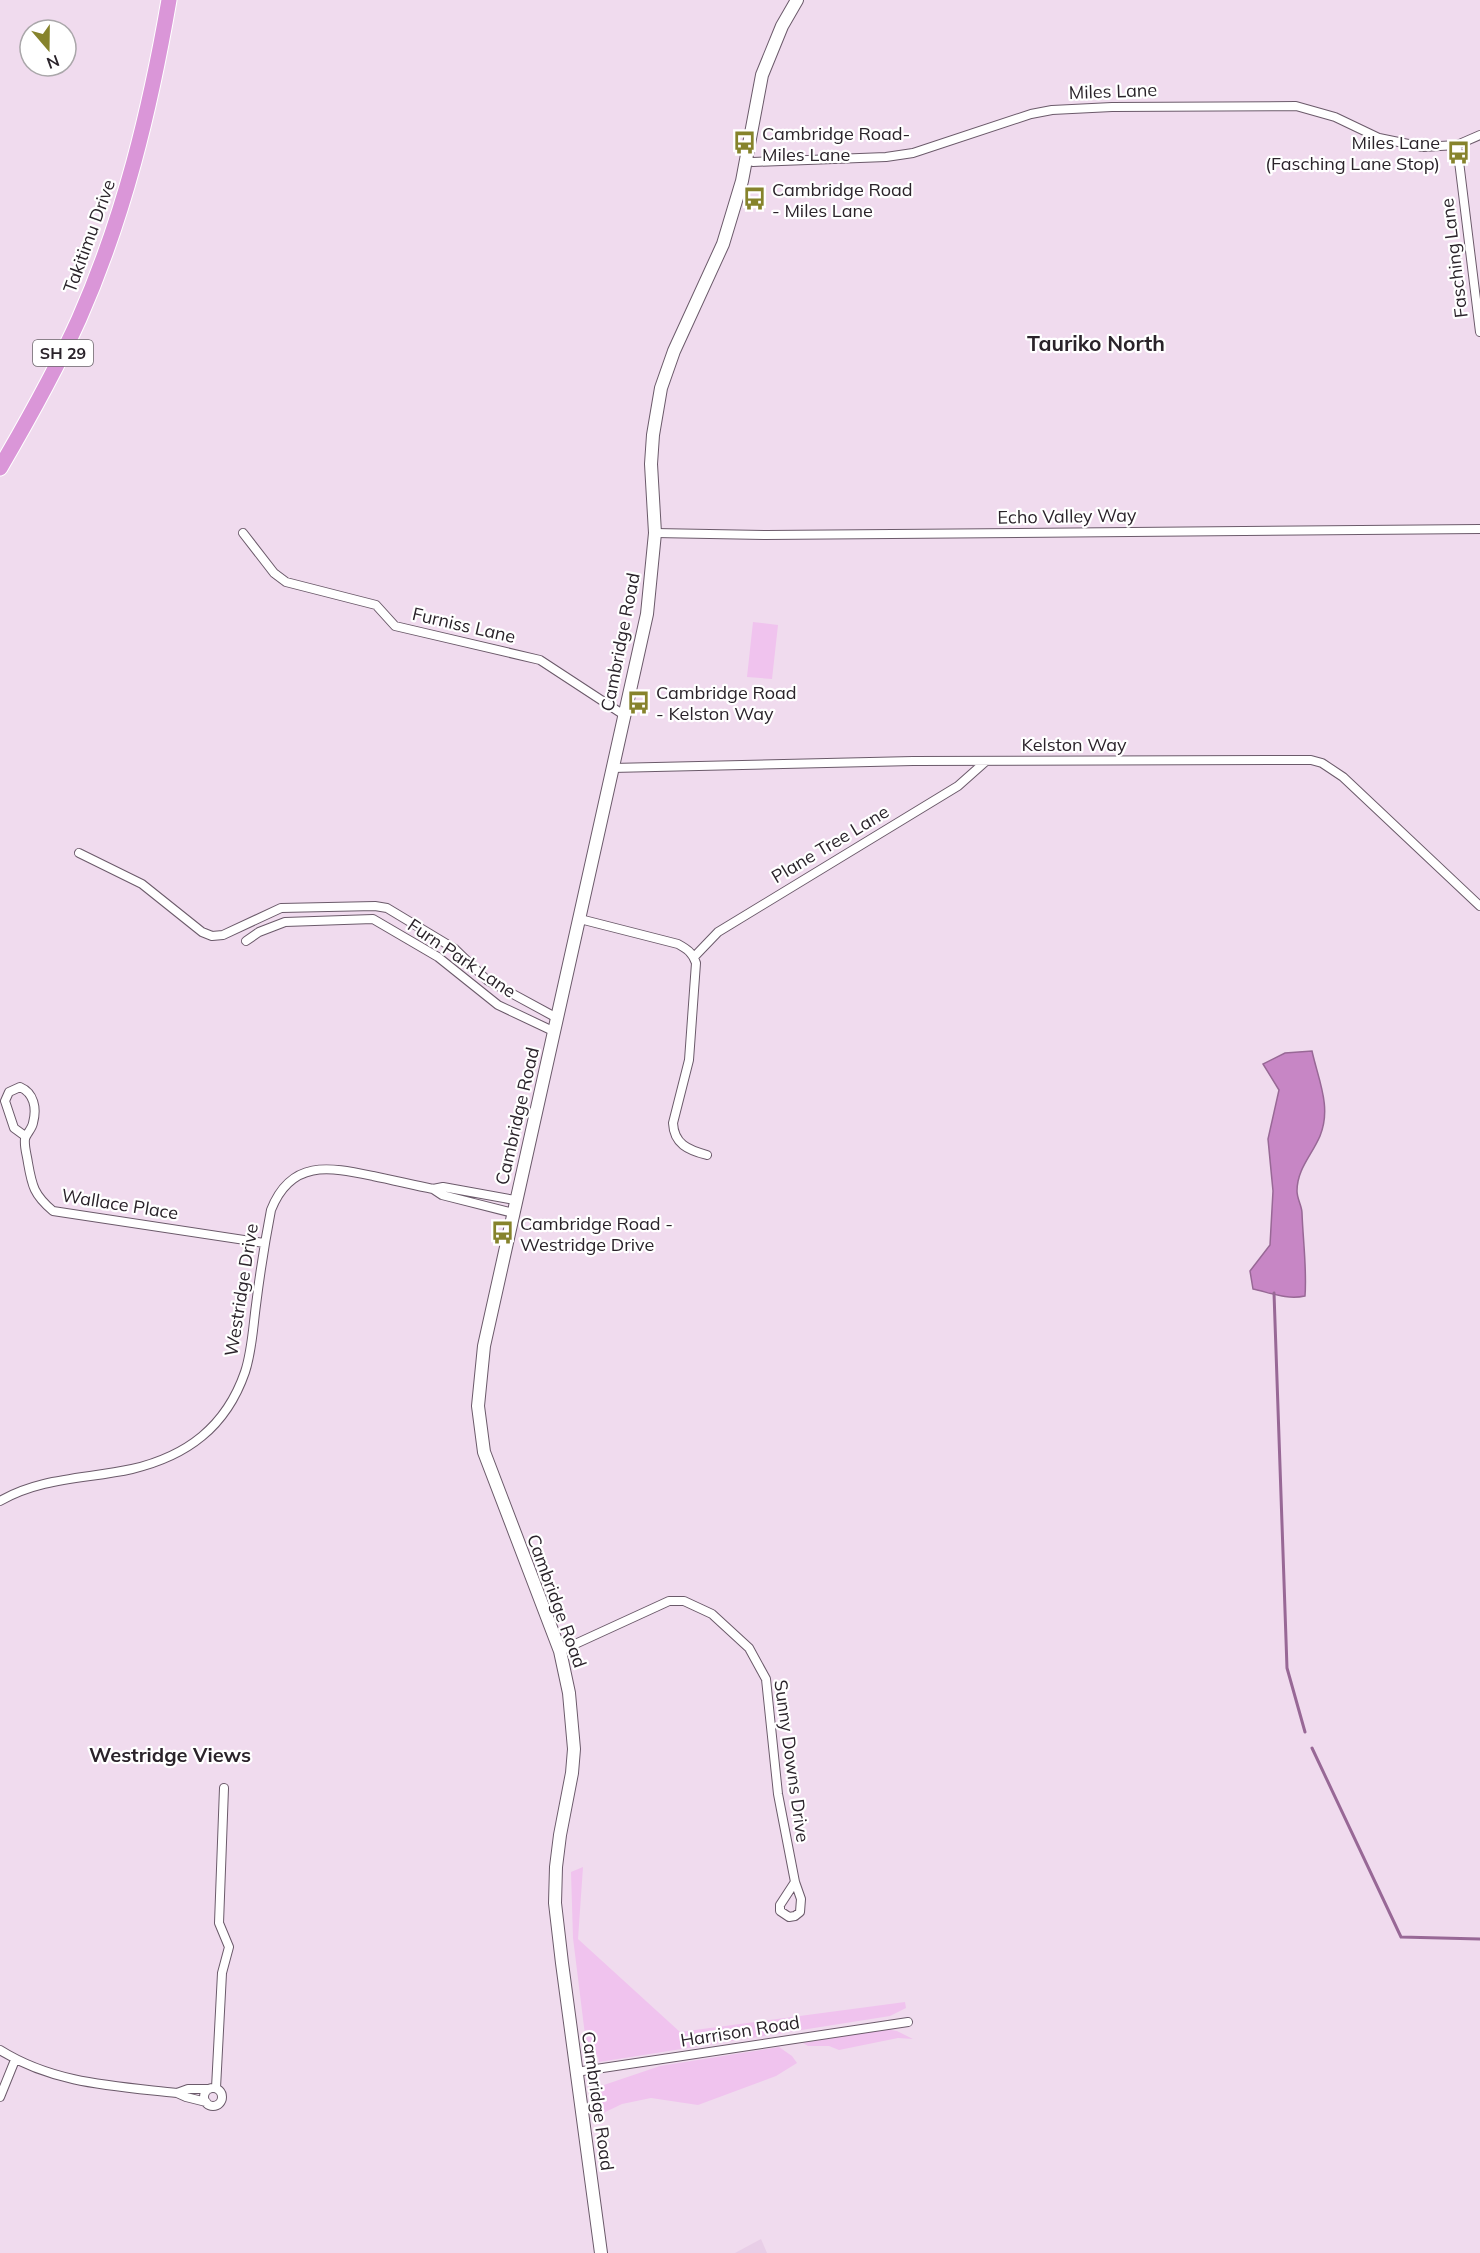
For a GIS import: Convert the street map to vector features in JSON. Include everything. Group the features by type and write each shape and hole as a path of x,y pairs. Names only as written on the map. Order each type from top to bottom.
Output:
{"highway":[{"name":"Takitimu Drive","path":"0,468 79,320 114,231 140,144 169,0"}],"main road":[{"name":"Cambridge Road","path":"601,2253 555,1903 560,1835 572,1773 574,1749 569,1693 560,1651 490,1472 478,1421 478,1391 484,1346 514,1206 555,1032 647,614 655,533 651,464 652,435 661,388 674,351 723,244 737,201 762,75 782,26 797,0"}],"street":[{"name":"Miles Lane","path":"746,160 848,160 913,153 1031,114 1052,110 1112,107 1296,106 1335,117 1379,138 1423,147 1457,145 1480,135"},
{"name":"Fasching Lane","path":"1457,145 1480,332"},
{"name":"Echo Valley Way","path":"655,533 766,535 1480,529"},
{"name":"Furniss Lane","path":"243,533 274,573 286,582 376,604 390,623 395,626 540,660 624,715"},
{"name":"Kelston Way","path":"612,768 802,763 1296,759 1316,761 1343,777 1480,906"},
{"name":"Plane Tree Lane","path":"694,957 718,932 958,786 985,762"},
{"path":"80,853 142,884 202,932 212,936 240,929 281,908 375,906 387,908 455,949 487,980 557,1018"},
{"name":"Furn Park Lane","path":"246,941 259,932 285,922 373,919 438,957 498,1005 555,1032"},
{"path":"580,919 678,944 691,951 696,963 689,1060 673,1123 673,1132 677,1140 687,1149 707,1155"},
{"name":"Wallace Place","path":"26,1136 14,1128 5,1101 9,1092 20,1087 32,1096 34,1102 33,1123 26,1136 26,1151 35,1192 53,1211 264,1243"},
{"name":"Westridge Drive","path":"0,1501 22,1490 48,1482 156,1463 183,1451 214,1424 226,1410 245,1372 271,1210 275,1198 292,1180 313,1170 337,1168 433,1189 442,1195 514,1206"},
{"name":"Westridge Drive","path":"433,1189 444,1187 514,1206"},
{"name":"Sunny Downs Drive","path":"560,1651 669,1601 684,1601 712,1614 749,1648 766,1679 778,1794 795,1882"},
{"path":"206,2102 205,2096 213,2089 222,1973 230,1947 219,1923 224,1788"},
{"name":"Harrison Road","path":"576,2072 908,2022"},
{"path":"0,2050 15,2060 76,2081 177,2092 213,2089 222,2094 220,2103 213,2106 177,2092"},
{"path":"0,2097 15,2060"}],"shaded area":[{"path":"753,622 778,625 772,679 747,677"},
{"path":"1312,1051 1323,1093 1325,1114 1320,1136 1302,1169 1298,1183 1297,1194 1302,1213 1305,1296 1285,1297 1253,1289 1250,1271 1270,1245 1273,1191 1268,1139 1279,1090 1263,1064 1285,1053"},
{"path":"583,1867 578,1939 680,2032 905,2002 906,2008 890,2016 599,2062 598,2057 589,2051 586,2043 573,1938 571,1872"},
{"path":"885,2029 897,2031 913,2039 898,2038 839,2050 829,2046 808,2046 803,2043"},
{"path":"779,2047 792,2056 797,2063 776,2076 698,2105 651,2098 622,2104 597,2116 595,2093 598,2087 660,2066"},
{"path":"761,2239 767,2253 735,2253"}],"waterway":[{"path":"1274,1293 1287,1668 1305,1732"},
{"path":"1312,1748 1401,1937 1480,1939"}],"place":[{"name":"Cambridge Road- Miles Lane","path":"744,143"},
{"name":"Miles Lane (Fasching Lane Stop)","path":"1458,152"},
{"name":"Cambridge Road - Miles Lane","path":"754,199"},
{"name":"Cambridge Road - Kelston Way","path":"638,702"},
{"name":"Cambridge Road - Westridge Drive","path":"502,1233"}],"district":[{"name":"Tauriko North","path":"1096,343"},
{"name":"Westridge Views","path":"170,1754"}]}
